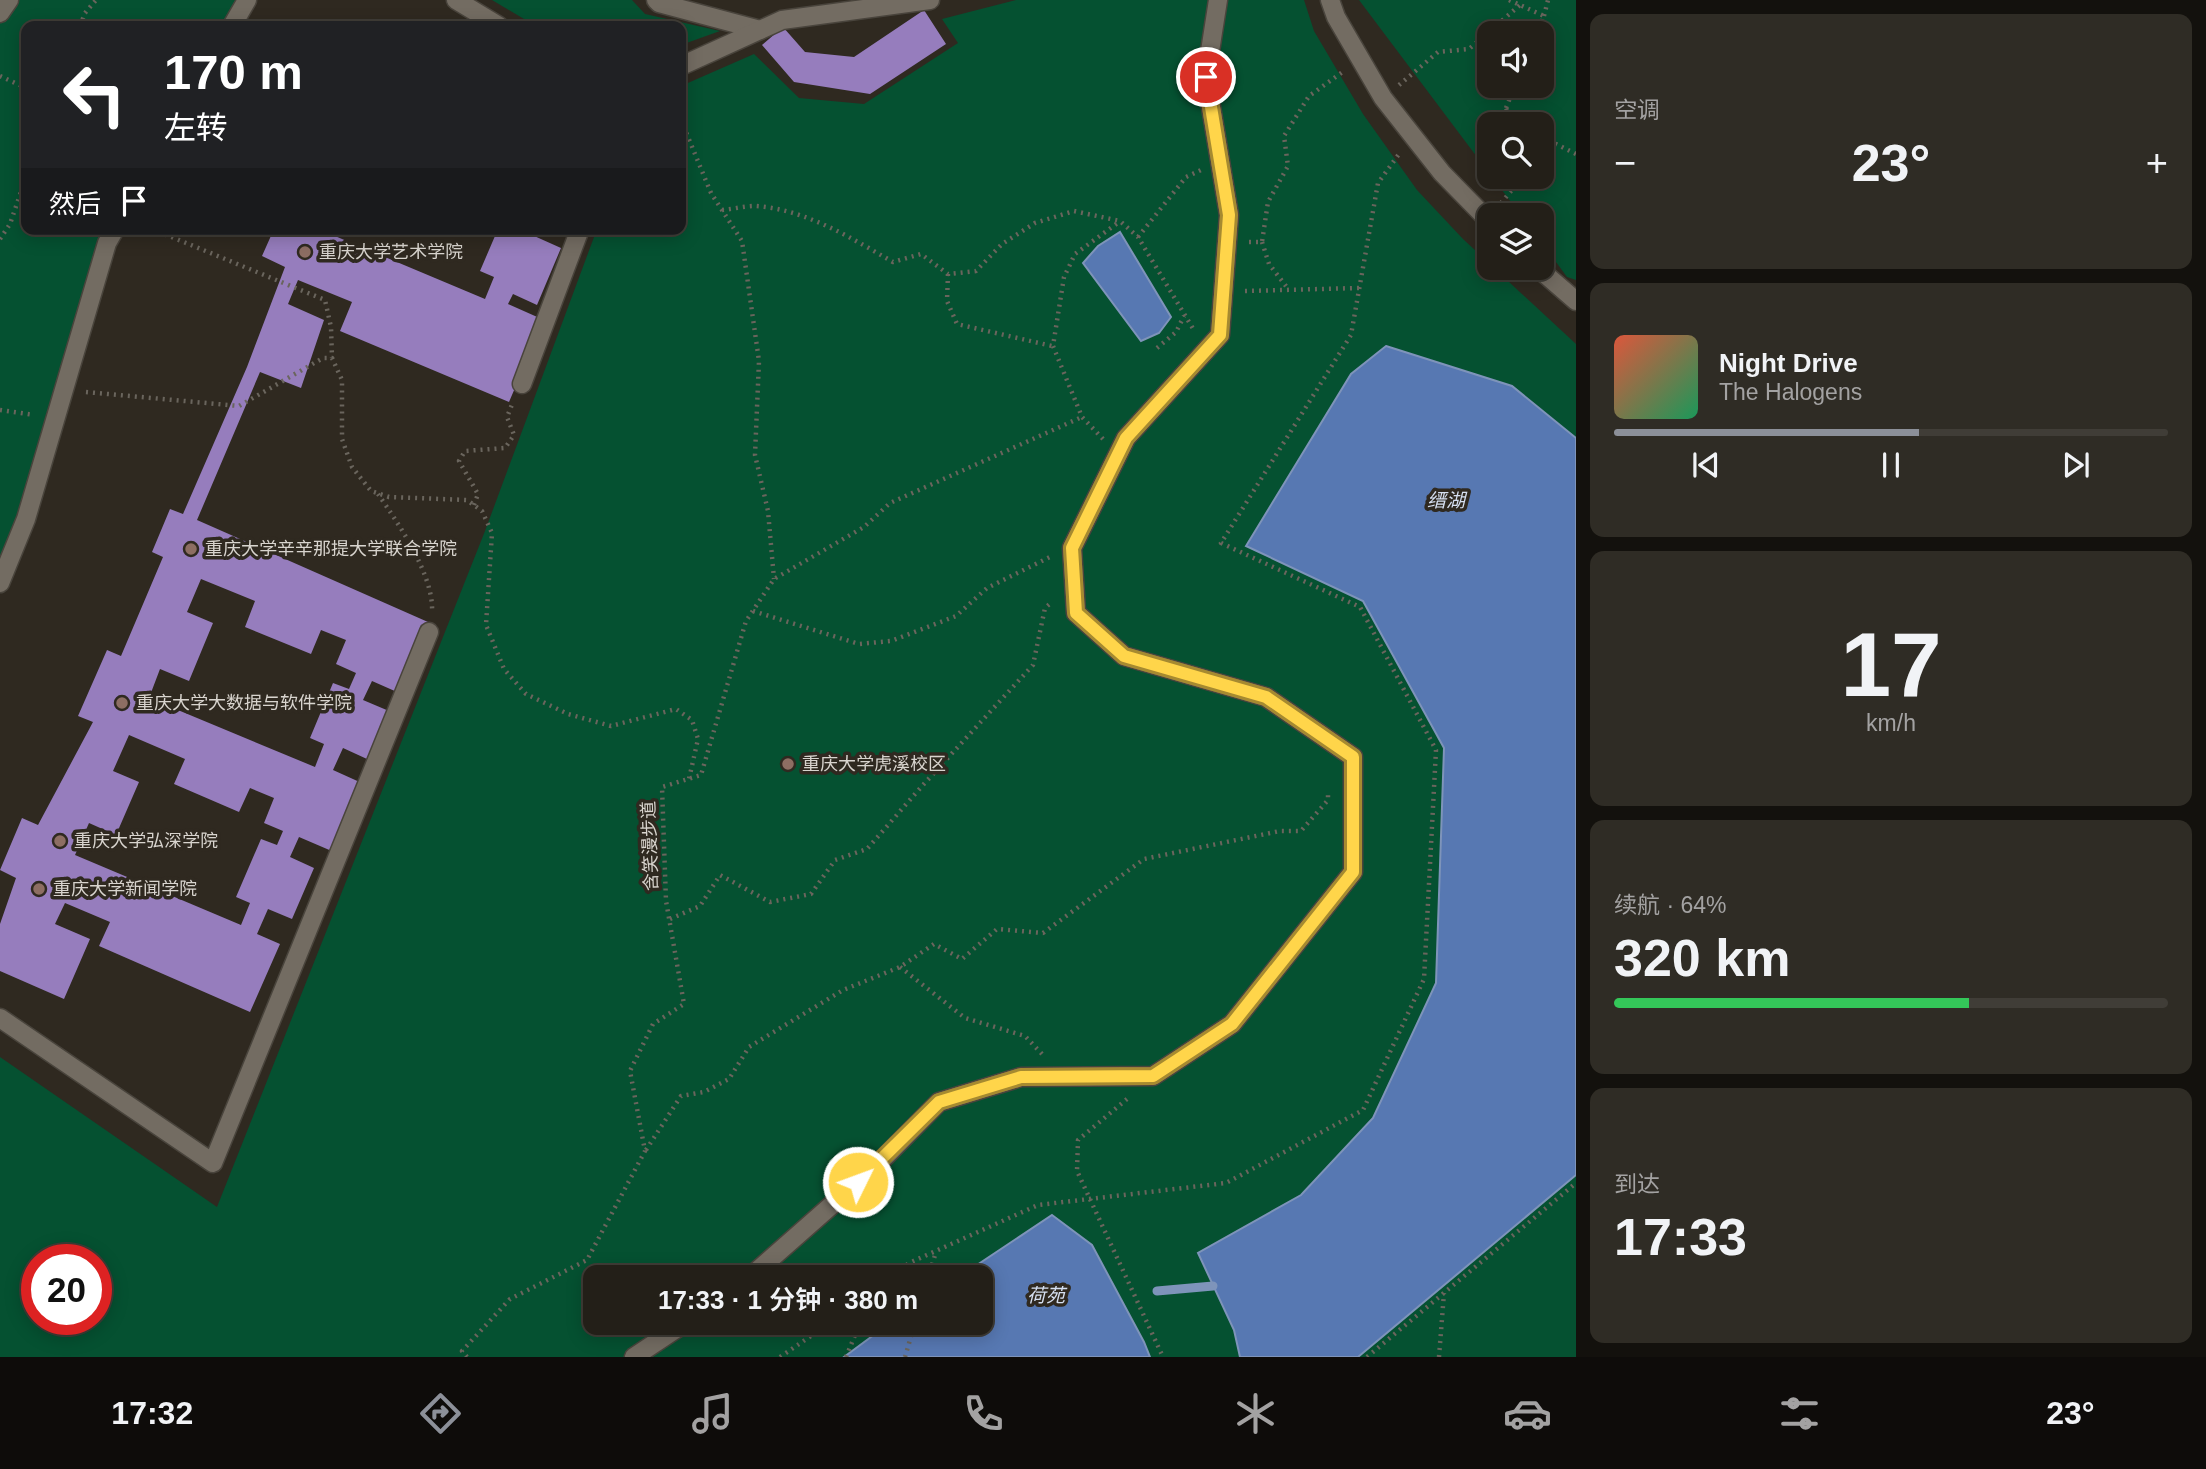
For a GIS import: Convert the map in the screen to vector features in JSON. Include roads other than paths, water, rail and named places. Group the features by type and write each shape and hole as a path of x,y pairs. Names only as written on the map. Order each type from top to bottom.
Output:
{"lane":[{"path":"0,13 9,0"},
{"path":"235,21 247,0"},
{"path":"456,0 491,21"},
{"path":"656,0 760,30"},
{"path":"686,64 782,20 930,0"},
{"path":"763,1265 876,1166 939,1102 1021,1077 1153,1076 1232,1024 1353,872 1353,757 1266,697 1124,656 1076,613 1072,548 1126,438 1220,335 1229,215 1206,77 1218,0"},
{"path":"1330,0 1336,17 1383,99 1442,173 1477,209"},
{"path":"0,583 26,519 112,235"},
{"path":"522,384 578,235"},
{"path":"1552,280 1576,301"},
{"path":"0,1018 213,1163 429,632"},
{"path":"634,1357 667,1335"}],"water":[{"path":"1120,232 1171,317 1159,333 1141,341 1083,263 1098,246"},
{"name":"缙湖","path":"1386,346 1512,386 1576,438 1576,1175 1358,1357 1240,1357 1234,1330 1198,1253 1301,1195 1373,1118 1436,983 1444,748 1363,601 1246,546 1351,374"},
{"name":"荷苑","path":"1052,1215 1092,1245 1150,1357 844,1357 874,1335 993,1335 993,1265 977,1265"}],"waterway":[{"path":"1157,1291 1213,1286"}],"place":[{"name":"重庆大学艺术学院","path":"305,252"},
{"name":"重庆大学辛辛那提大学联合学院","path":"191,549"},
{"name":"重庆大学大数据与软件学院","path":"122,703"},
{"name":"重庆大学虎溪校区","path":"788,764"},
{"name":"重庆大学弘深学院","path":"60,841"},
{"name":"重庆大学新闻学院","path":"39,889"}]}
